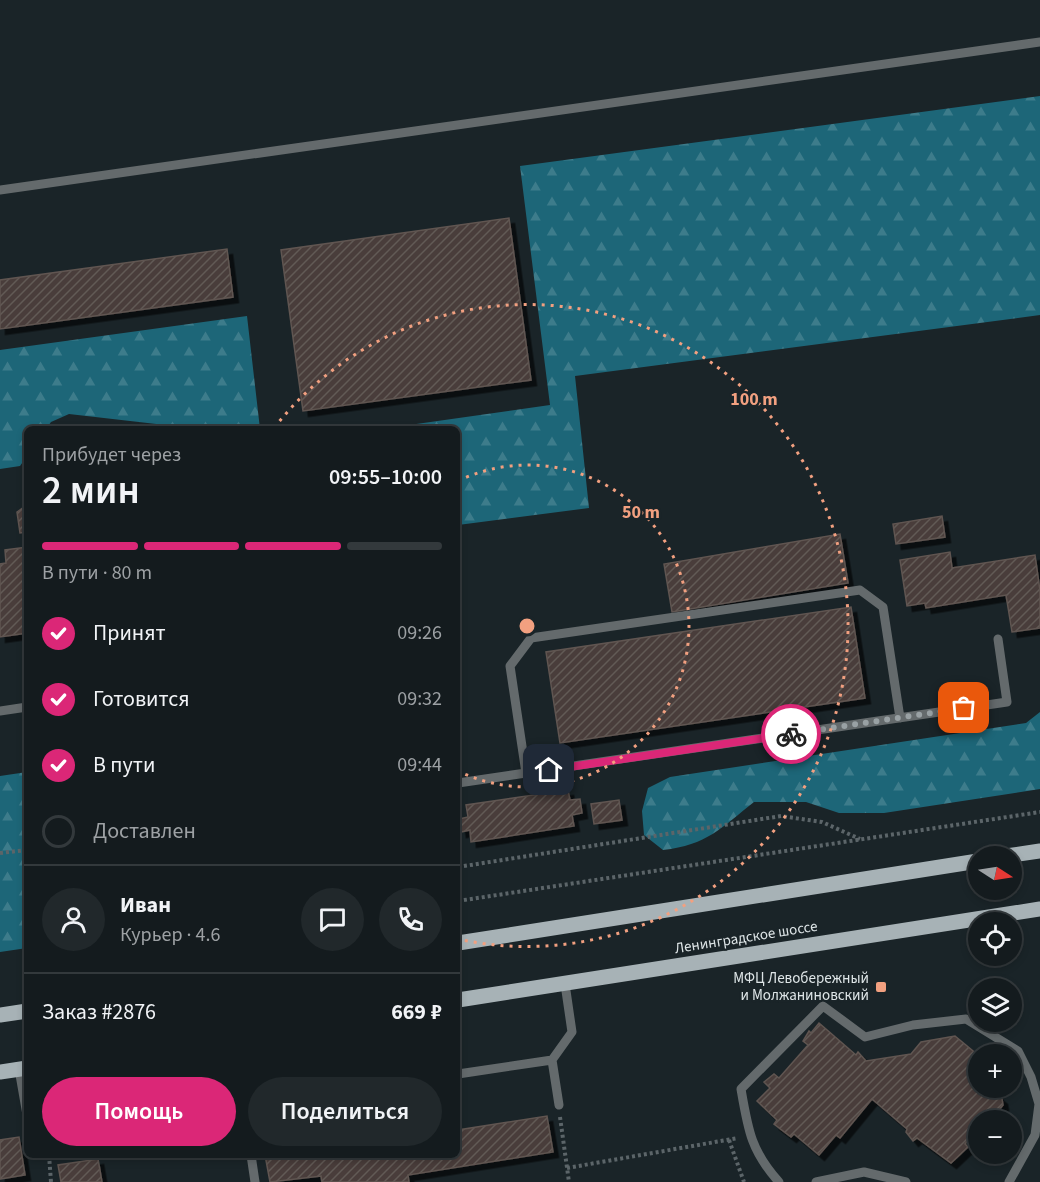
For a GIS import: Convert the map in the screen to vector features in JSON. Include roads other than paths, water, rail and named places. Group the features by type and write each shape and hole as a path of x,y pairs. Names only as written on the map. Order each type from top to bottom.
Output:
{"main road":[{"path":"1022,854 1040,851"},
{"path":"460,943 968,863"},
{"name":"Ленинградское шоссе","path":"460,1000 1040,909"},
{"path":"0,1015 24,1011"},
{"path":"0,1072 23,1068"}],"lane":[{"path":"0,190 1040,42"},
{"path":"526,773 510,666 531,638 860,590 883,607 900,718"},
{"path":"460,783 1007,702 998,639"},
{"path":"0,711 24,707"},
{"path":"560,1105 552,1060 572,1032 565,984"},
{"path":"779,1182 761,1162 749,1137 741,1089 823,1006 865,1037 913,1025 966,1019 1018,1051 1031,1077 1039,1104 1035,1135 1009,1182"},
{"path":"460,1074 552,1060"},
{"path":"251,1158 255,1182"},
{"path":"816,1182 864,1172 906,1182"}],"place":[{"name":"МФЦ Левобережный и Молжаниновский","path":"881,987"}]}
